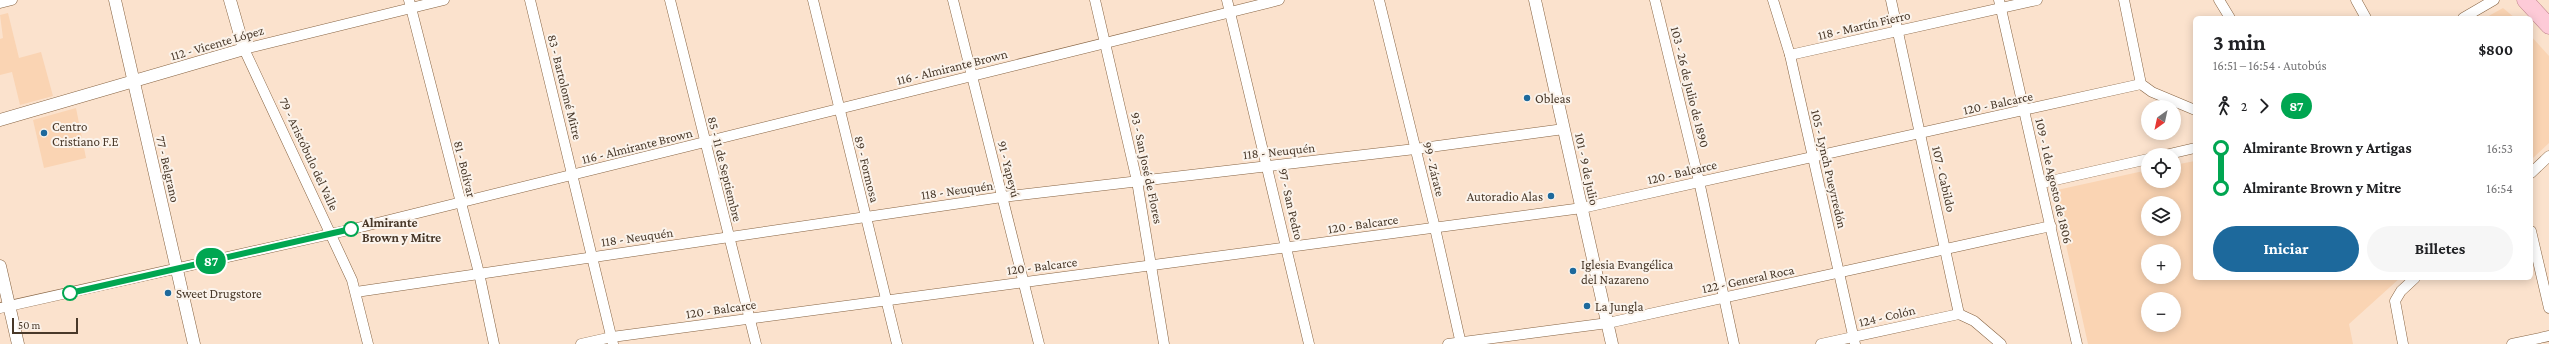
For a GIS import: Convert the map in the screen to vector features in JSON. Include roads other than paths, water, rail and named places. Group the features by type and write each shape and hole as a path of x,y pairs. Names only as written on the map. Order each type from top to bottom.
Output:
{"main road":[{"path":"2526,0 2549,26"}],"street":[{"path":"0,3 12,0"},
{"name":"77 - Belgrano","path":"115,0 194,344"},
{"name":"79 - Aristóbulo del Valle","path":"230,0 244,49 331,234 356,292 368,344"},
{"name":"112 - Vicente López","path":"0,120 244,49 410,4 444,0"},
{"name":"83 - Bartolomé Mitre","path":"530,0 574,175 612,340"},
{"name":"85 - 11 de Septiembre","path":"670,0 728,237 756,344"},
{"name":"89 - Formosa","path":"813,0 897,344"},
{"name":"91 - Yapeyú","path":"953,0 1039,344"},
{"name":"93 - San José de Flores","path":"1095,0 1138,181 1153,265 1164,344"},
{"name":"97 - San Pedro","path":"1227,0 1268,165 1309,344"},
{"name":"116 - Almirante Brown","path":"4,307 331,234 460,203 1279,0"},
{"name":"99 - Zárate","path":"1379,0 1435,228 1460,343"},
{"name":"101 - 9 de Julio","path":"1535,0 1612,344"},
{"name":"103 - 26 de Julio de 1890","path":"1655,0 1700,181 1734,344"},
{"name":"105 - Lynch Pueyrredón","path":"1773,0 1790,55 1854,340"},
{"name":"107 - Cabildo","path":"1891,0 1946,248 1959,314"},
{"name":"118 - Martín Fierro","path":"1790,55 2000,4 2037,0"},
{"path":"2124,0 2141,84 2152,92 2193,109"},
{"path":"2219,0 2229,16"},
{"path":"2356,0 2365,16"},
{"path":"2466,16 2494,0"},
{"name":"81 - Bolívar","path":"410,4 479,273 494,344"},
{"name":"109 - 1 de Agosto de 1806","path":"2000,4 2042,183 2077,344"},
{"name":"120 - Balcarce","path":"581,344 886,300 1582,208 2141,84"},
{"name":"118 - Neuquén","path":"356,292 1002,197 1415,149 1564,130"},
{"path":"2181,151 2193,148"},
{"path":"2533,171 2549,156"},
{"path":"2042,183 2141,161"},
{"name":"122 - General Roca","path":"1448,344 1608,323 2051,226"},
{"path":"2533,240 2549,308"},
{"path":"0,266 4,307 18,344"},
{"path":"2403,344 2394,301 2400,291 2412,280"},
{"path":"1959,314 1974,321 2001,344"},
{"name":"124 - Colón","path":"1821,344 1854,340 1959,314"},
{"path":"2512,344 2549,336"}],"place":[{"name":"Obleas","path":"1527,98"},
{"name":"Centro Cristiano F.E","path":"44,133"},
{"name":"Autoradio Alas","path":"1551,196"},
{"name":"Almirante Brown y Mitre","path":"351,229"},
{"name":"Iglesia Evangélica del Nazareno","path":"1573,271"},
{"name":"Sweet Drugstore","path":"168,293"},
{"name":"La Jungla","path":"1587,306"}]}
